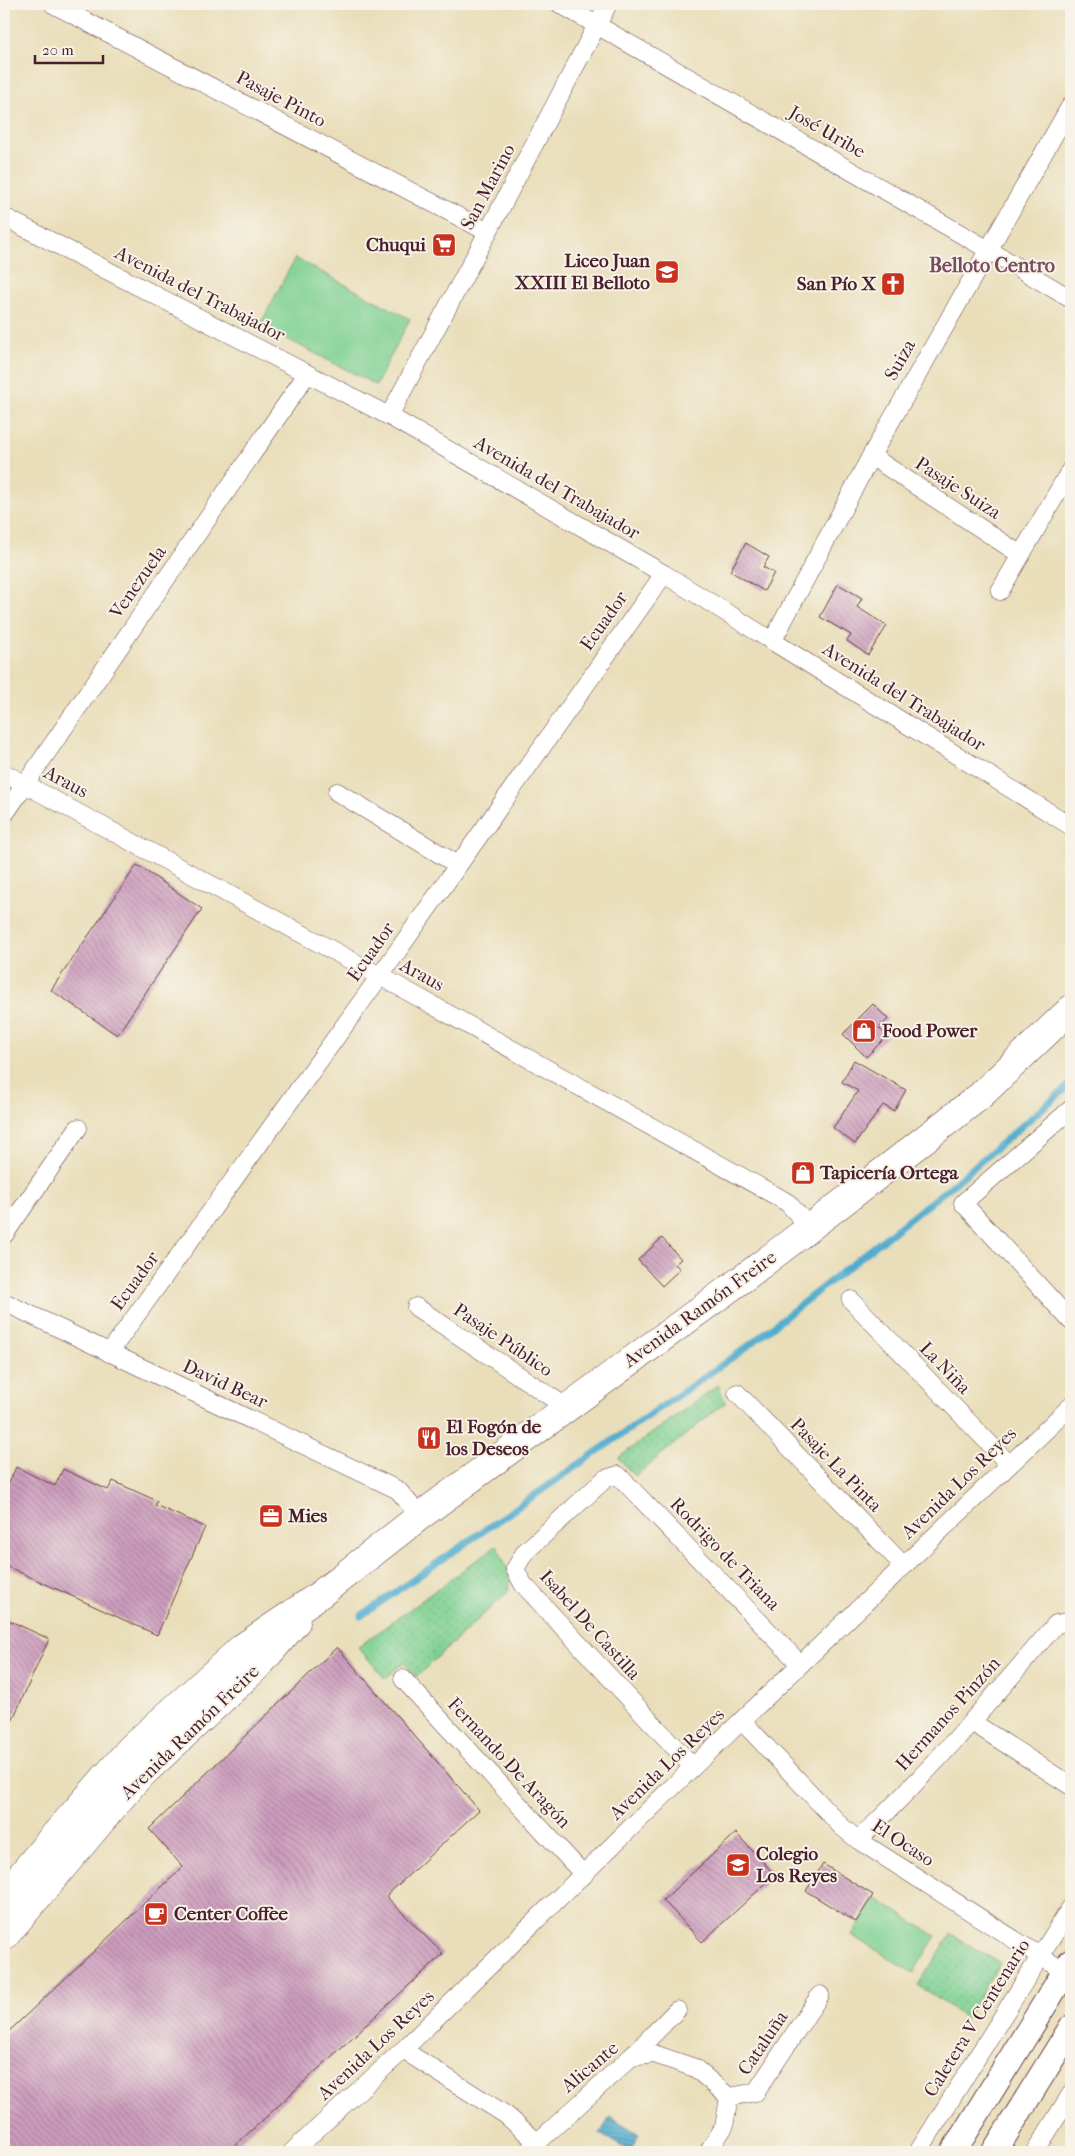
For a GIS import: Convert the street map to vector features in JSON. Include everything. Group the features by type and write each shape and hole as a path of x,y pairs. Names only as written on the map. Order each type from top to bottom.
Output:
{"main road":[{"name":"Avenida Ramón Freire","path":"4,1896 131,1748 243,1647 318,1596 420,1516 810,1228 980,1096 1071,1009"},
{"name":"Avenida Ramón Freire","path":"4,1937 136,1780 260,1664 318,1596"},
{"path":"953,2152 1068,1967"},
{"path":"994,2152 1071,2028"}],"street":[{"name":"Pasaje Pinto","path":"53,4 488,232"},
{"name":"José Uribe","path":"560,4 1071,299"},
{"name":"San Marino","path":"389,416 608,4"},
{"name":"Suiza","path":"773,640 871,456 987,249 1071,105"},
{"name":"Avenida del Trabajador","path":"4,217 389,416 664,574 1071,826"},
{"name":"Venezuela","path":"4,815 307,374"},
{"name":"Pasaje Suiza","path":"871,456 1021,555"},
{"path":"1000,591 1071,469"},
{"name":"Ecuador","path":"109,1352 380,976 664,574"},
{"name":"Araus","path":"4,774 380,976 783,1200 810,1228"},
{"path":"337,792 458,865"},
{"path":"1071,1110 963,1203 1071,1321"},
{"path":"4,1235 78,1128"},
{"name":"La Niña","path":"851,1300 1009,1464"},
{"name":"David Bear","path":"4,1302 398,1490 420,1516"},
{"name":"Pasaje Público","path":"416,1307 566,1407"},
{"name":"Pasaje La Pinta","path":"737,1393 904,1566"},
{"name":"Avenida Los Reyes","path":"292,2152 403,2050 693,1767 1009,1464 1070,1411"},
{"name":"Rodrigo de Triana","path":"618,1475 800,1664"},
{"name":"Isabel De Castilla","path":"618,1475 605,1479 525,1552 515,1569 523,1584 693,1767"},
{"name":"Hermanos Pinzón","path":"858,1840 890,1810 972,1722 1056,1624 1071,1621"},
{"name":"Fernando De Aragón","path":"403,1679 584,1875"},
{"name":"El Ocaso","path":"742,1721 842,1827 858,1840 1040,1957 1068,1967"},
{"path":"972,1722 1071,1786"},
{"name":"Caletera V Centenario","path":"918,2152 1071,1907"},
{"name":"Cataluña","path":"729,2097 756,2092 820,1995"},
{"path":"631,2057 677,2010"},
{"name":"Alicante","path":"403,2050 506,2115 532,2147 631,2057 654,2054 695,2068 729,2097"},
{"path":"1035,2152 1071,2094"},
{"path":"708,2152 724,2127 729,2097"}],"green space":[{"path":"295,258 410,319 376,385 260,325"},
{"path":"718,1385 726,1402 635,1476 618,1458"},
{"path":"497,1545 511,1579 508,1592 416,1677 404,1662 385,1679 358,1647"},
{"path":"875,1898 936,1936 913,1973 852,1935"},
{"path":"951,1934 1000,1963 966,2018 918,1985"}],"water":[{"path":"610,2117 639,2135 630,2151 600,2134"}],"building":[{"path":"746,543 769,557 763,567 774,573 764,591 730,571"},
{"path":"838,584 862,598 857,607 887,626 868,655 847,641 851,635 820,617"},
{"path":"137,865 202,909 117,1035 51,990"},
{"name":"Food Power","path":"873,1004 888,1019 879,1028 887,1036 866,1057 843,1034"},
{"path":"854,1060 906,1090 894,1111 883,1105 855,1144 833,1128 858,1091 842,1082"},
{"path":"662,1238 681,1259 675,1264 680,1269 662,1286 638,1260"},
{"path":"16,1467 55,1486 63,1469 108,1490 113,1481 157,1501 155,1505 205,1527 157,1635 4,1565 4,1494"},
{"path":"4,1618 49,1639 4,1739"},
{"path":"337,1647 479,1810 386,1896 443,1954 228,2152 4,2152 4,2036 183,1867 149,1829"},
{"path":"736,1833 775,1875 702,1942 663,1900"},
{"path":"823,1864 873,1895 856,1922 806,1891"}],"waterway":[{"path":"361,1616 743,1350 955,1183 1071,1084"}],"place":[{"name":"Chuqui","path":"444,245"},
{"name":"Liceo Juan XXIII El Belloto","path":"667,272"},
{"name":"San Pío X","path":"893,284"},
{"name":"Food Power","path":"864,1031"},
{"name":"Tapicería Ortega","path":"803,1173"},
{"name":"El Fogón de los Deseos","path":"429,1438"},
{"name":"Mies","path":"271,1516"},
{"name":"Colegio Los Reyes","path":"738,1865"},
{"name":"Center Coffee","path":"156,1914"}],"district":[{"name":"Belloto Centro","path":"992,265"}]}
